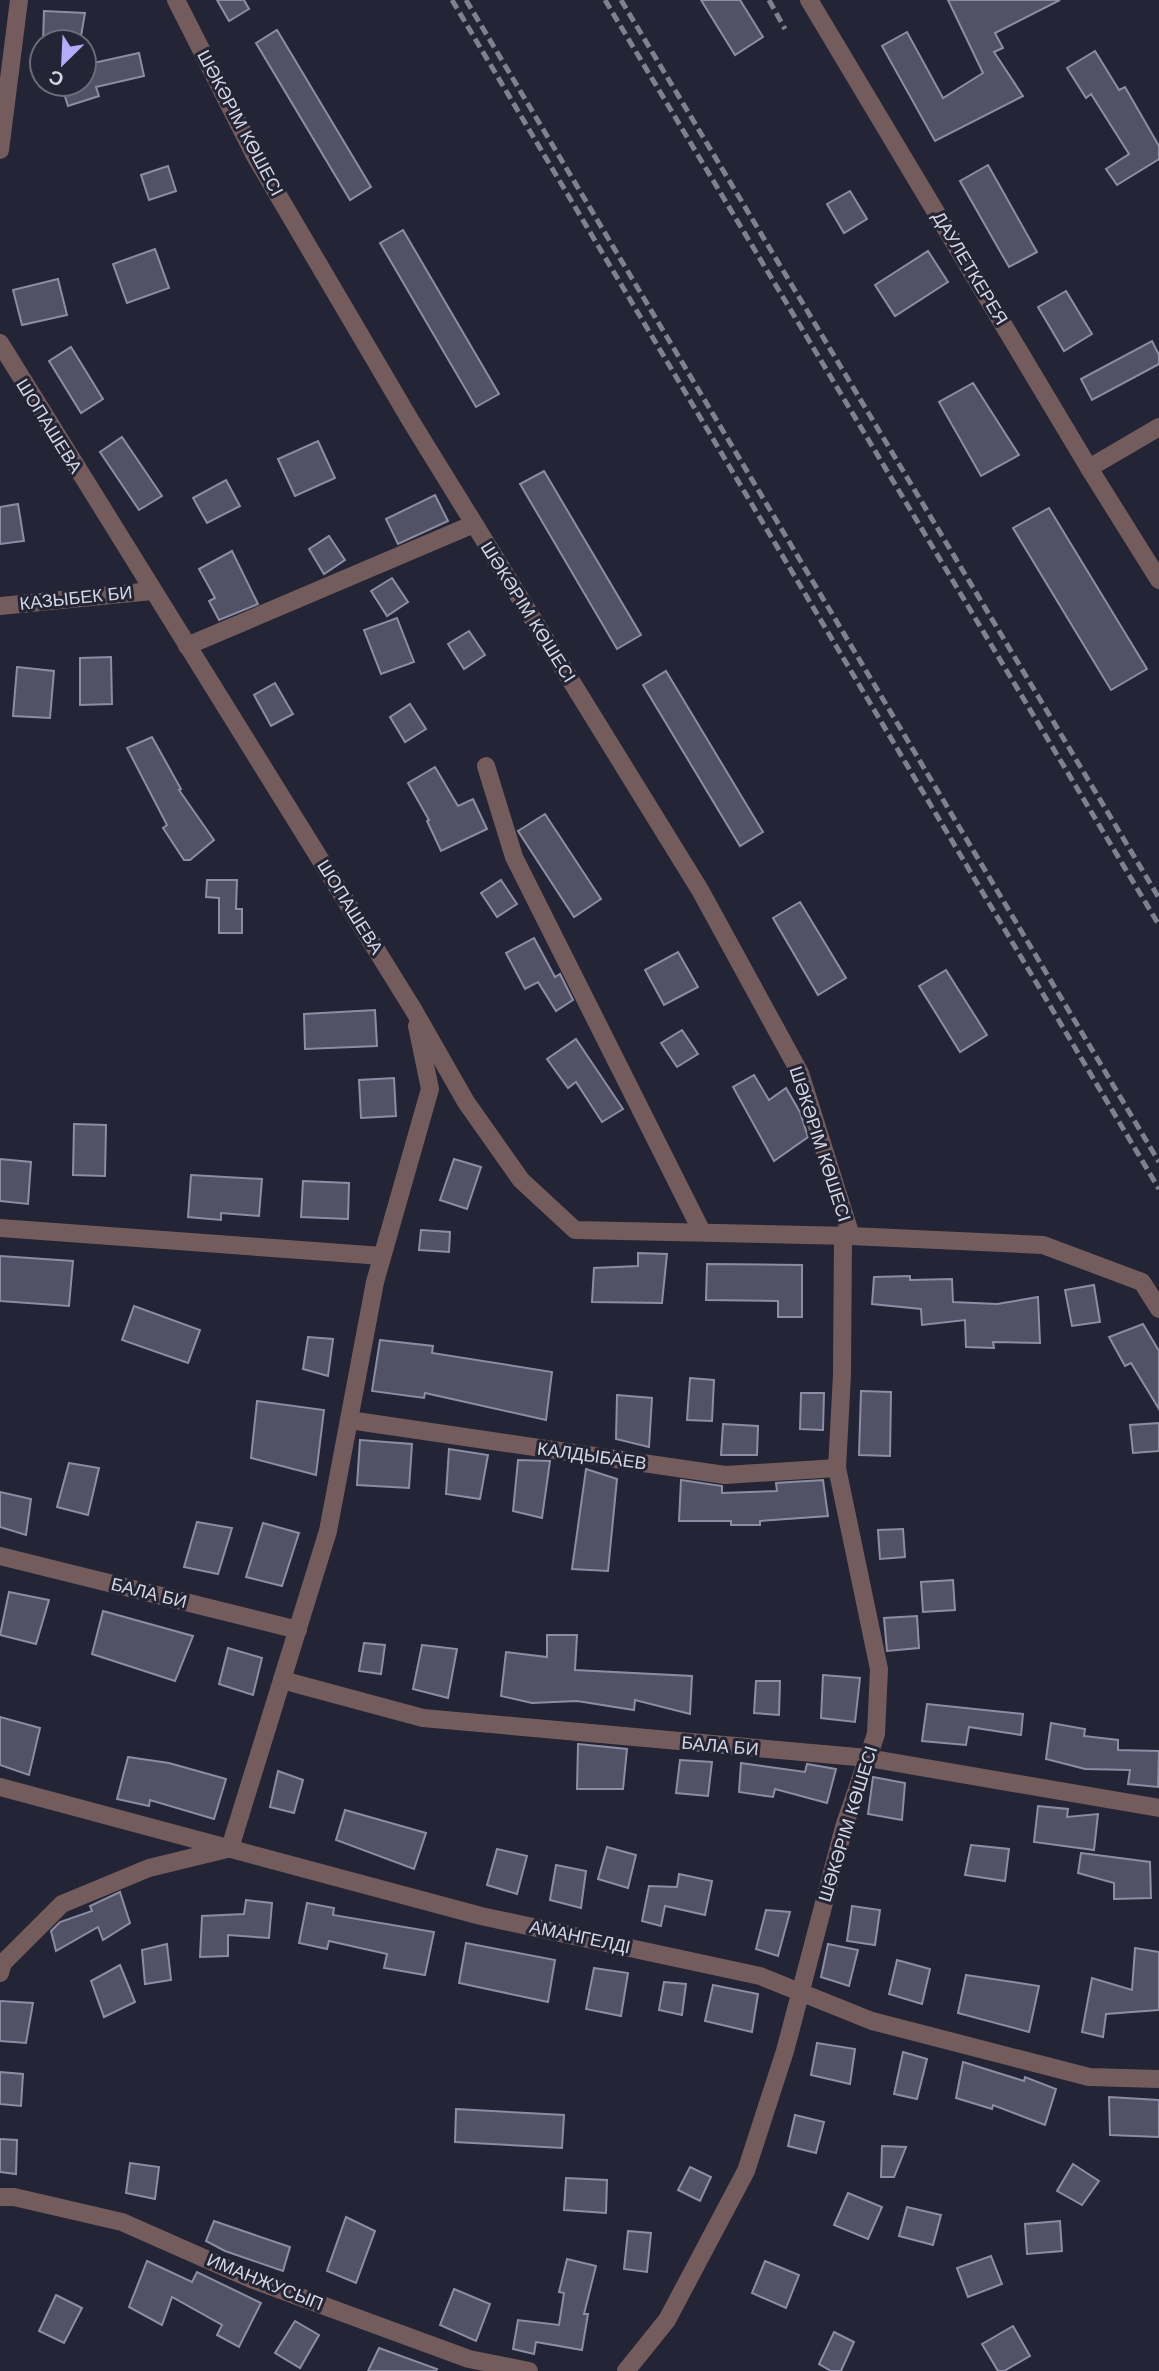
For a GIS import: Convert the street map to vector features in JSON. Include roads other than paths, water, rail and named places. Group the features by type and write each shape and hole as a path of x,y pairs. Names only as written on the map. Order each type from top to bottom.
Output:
{"street":[{"path":"0,150 19,0"},
{"name":"ШӘКӘРІМ КӨШЕСІ","path":"176,0 255,156 474,524 699,890 800,1073 847,1236 836,1468 879,1670 876,1734 844,1827 785,2051 746,2171 667,2320 626,2371"},
{"name":"ДАУЛЕТКЕРЕЯ","path":"809,0 1089,468 1152,551 1159,580"},
{"name":"ШОПАШЕВА","path":"0,343 413,1009 466,1102 521,1180 575,1230 847,1236 1043,1245 1142,1282 1159,1309"},
{"path":"1089,468 1159,428"},
{"path":"187,646 474,524"},
{"name":"КАЗЫБЕК БИ","path":"0,606 152,591"},
{"path":"486,766 514,857 702,1232"},
{"path":"1,1966 62,1904 149,1868 230,1848 328,1531 382,1256 430,1089 413,1009"},
{"path":"0,1228 382,1256"},
{"name":"КАЛДЫБАЕВ","path":"349,1420 724,1475 836,1468"},
{"name":"БАЛА БИ","path":"0,1556 298,1630"},
{"name":"БАЛА БИ","path":"282,1680 423,1718 867,1758 1159,1808"},
{"name":"АМАНГЕЛДІ","path":"0,1787 481,1916 761,1976 872,2021 1089,2077 1159,2079"},
{"name":"ИМАНЖУСЫП","path":"0,2197 14,2197 122,2222 290,2293 470,2359 529,2371"}],"railway":[{"path":"452,0 1159,1189"},
{"path":"466,0 1159,1162"},
{"path":"605,0 1159,925"},
{"path":"621,0 1159,898"},
{"path":"769,0 785,29"}]}
